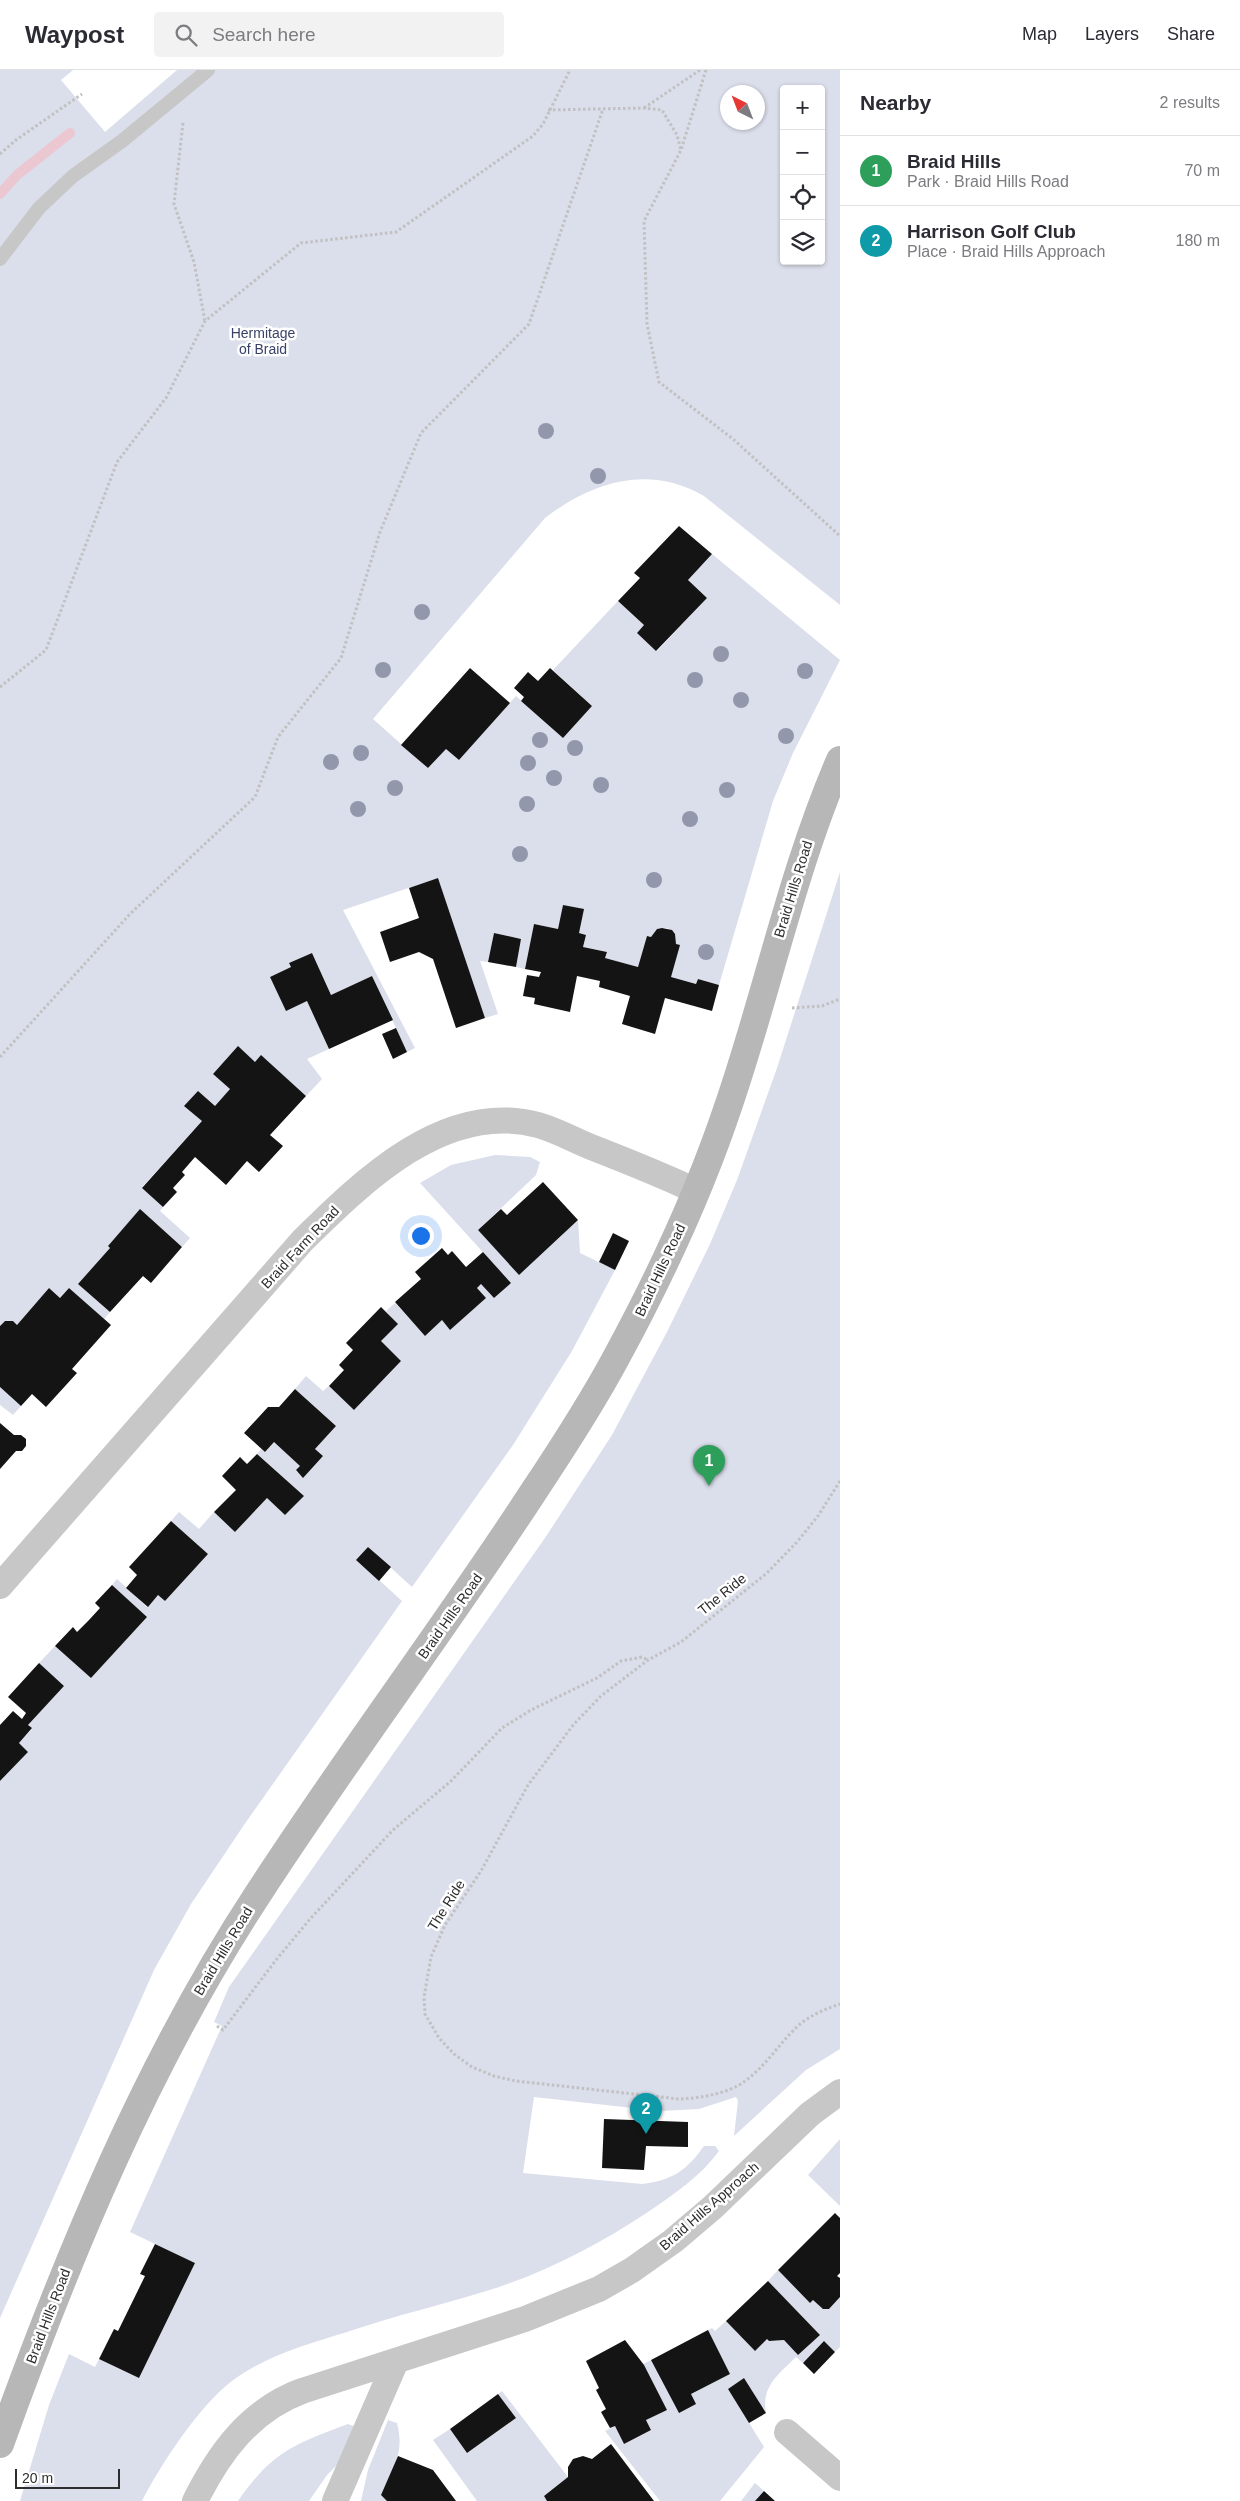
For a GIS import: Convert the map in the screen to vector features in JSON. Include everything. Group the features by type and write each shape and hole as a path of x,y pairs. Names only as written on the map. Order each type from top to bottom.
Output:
{"street":[{"name":"Braid Hills Road","path":"0,2444 81,2233 199,1990 259,1892 498,1546 568,1438 615,1361 648,1297 696,1192 730,1102 806,844 840,760"},
{"name":"Braid Farm Road","path":"0,1586 303,1240 345,1200 406,1152 439,1134 478,1124 508,1122 538,1125 696,1192"},
{"name":"Braid Hills Approach","path":"195,2501 228,2446 255,2417 269,2406 302,2391 565,2304 632,2270 674,2241 713,2207 810,2114 840,2092"},
{"path":"334,2501 396,2360"},
{"path":"787,2432 840,2478"}],"lane":[{"path":"0,259 39,208 73,176 122,141 208,70"}],"path":[{"path":"0,687 46,650 117,462 166,398 204,321 301,243 396,232 533,136 543,124 548,110 570,70"},
{"path":"644,108 700,70"},
{"path":"706,70 681,150 644,222 647,324 659,382 733,439 840,536"},
{"path":"187,88 174,204 194,262 204,321"},
{"path":"0,154 82,94"},
{"path":"548,110 644,108 662,110 674,129 681,150"},
{"path":"0,1056 130,914 255,797 278,737 341,658 380,532 421,433 529,324 603,109"},
{"path":"757,1011 822,1006 840,999"},
{"name":"The Ride","path":"840,1481 812,1523 767,1573 681,1642 648,1660 601,1696 561,1740 554,1753 528,1785 481,1871 446,1925 431,1958 424,1998 425,2014 431,2028 454,2054 472,2067 494,2076 516,2081 679,2100 700,2098 737,2086 762,2067 799,2026 812,2016 840,2004"},
{"path":"230,2020 310,1919 393,1830 456,1776 502,1728 531,1710 597,1678 621,1661 642,1657 648,1660"}],"green space":[{"name":"Hermitage of Braid","path":"0,70 73,70 61,80 105,132 177,70 840,70 840,605 704,496 684,486 663,481 643,479 622,481 582,494 545,518 373,719 428,768 446,749 459,760 516,696 563,738 592,706 553,670 618,601 644,625 637,633 657,651 707,598 688,580 712,554 840,660 793,753 773,801 719,985 698,979 696,984 671,977 676,944 672,931 666,928 657,929 651,937 647,936 638,967 605,958 607,952 583,947 586,935 579,933 563,905 558,929 534,924 525,969 516,967 521,939 494,933 488,962 480,961 498,1014 485,1018 438,878 343,910 415,1048 407,1052 372,976 331,995 312,953 289,963 291,967 270,977 286,1010 307,1001 329,1049 307,1059 322,1079 306,1096 261,1056 255,1062 238,1047 213,1074 230,1089 215,1106 185,1106 202,1121 142,1187 163,1207 160,1211 190,1238 182,1247 140,1210 78,1284 110,1312 104,1319 69,1288 60,1298 49,1288 17,1325 13,1321 5,1321 0,1326"},
{"path":"840,872 840,2049 806,2070 734,2136 738,2101 736,2097 699,2109 660,2111 534,2097 523,2173 642,2184 662,2180 678,2173 691,2162 704,2146 715,2146 719,2151 704,2169 677,2192 630,2224 574,2255 536,2273 496,2288 302,2346 258,2364 219,2392 194,2420 159,2470 142,2501 20,2501 49,2405 69,2354 95,2367 99,2359 139,2378 195,2263 130,2232 222,2026 214,2022 229,1987 545,1538 612,1435 667,1332 710,1244 737,1180 777,1068"},
{"path":"495,1155 530,1157 540,1162 536,1175 478,1230 519,1274 578,1220 580,1253 615,1270 572,1351 513,1445 412,1587 368,1547 357,1560 402,1601 246,1822 191,1904 154,1970 0,2318 0,1781 28,1752 19,1743 32,1729 28,1725 64,1686 39,1663 55,1646 91,1678 147,1617 112,1585 117,1579 147,1607 158,1595 165,1601 208,1554 171,1521 179,1512 199,1529 214,1512 235,1532 267,1498 285,1515 304,1496 257,1454 261,1449 265,1452 274,1442 300,1466 296,1471 303,1477 323,1456 315,1449 336,1426 295,1389 306,1376 323,1391 329,1386 354,1410 401,1361 381,1341 397,1324 386,1311 395,1303 425,1335 442,1320 450,1329 486,1298 477,1288 481,1284 494,1298 511,1283 420,1183 451,1165"},
{"path":"0,1387 21,1406 13,1415 0,1405"},
{"path":"840,2139 840,2206 808,2175"},
{"path":"778,2270 810,2303 813,2300 823,2309 829,2309 840,2297 840,2347 835,2352 824,2342 803,2363 796,2357 778,2375 769,2388 766,2395 766,2413 744,2378 728,2389 764,2447 720,2501 660,2501 605,2431 615,2426 624,2444 651,2430 646,2420 666,2410 643,2364 651,2360 691,2394 730,2374 708,2330 712,2328 715,2331 726,2321 755,2351 767,2339 769,2341 784,2340 798,2355 820,2335 768,2281"},
{"path":"502,2391 568,2477 544,2496 547,2501 477,2501 433,2440 450,2429 467,2453 516,2418 498,2394"},
{"path":"388,2420 397,2423 400,2443 399,2452 381,2495 387,2501 361,2501 368,2470"},
{"path":"348,2424 356,2427 341,2461 327,2475 309,2501 238,2501 250,2484 274,2460 298,2444"},
{"path":"755,2483 764,2491 755,2501 741,2501"}],"building":[{"path":"679,526 712,554 688,580 707,598 656,651 637,633 644,625 618,601 640,578 634,573"},
{"path":"470,668 510,703 459,760 446,749 428,768 401,745"},
{"path":"550,668 592,706 563,738 521,701 524,697 514,688 528,672 538,681"},
{"path":"438,878 485,1018 456,1028 433,959 419,952 390,962 380,932 419,918 409,888"},
{"path":"563,905 584,909 579,933 586,935 583,947 607,952 605,958 638,967 647,936 651,937 657,929 672,930 675,934 676,944 680,945 671,977 696,984 698,979 719,985 712,1011 665,998 655,1034 622,1024 630,996 599,987 600,981 577,976 570,1012 534,1004 535,998 523,996 527,975 539,977 541,972 525,969 534,924 558,929"},
{"path":"494,933 521,939 516,967 488,962"},
{"path":"312,953 331,995 372,976 393,1020 329,1049 307,1001 286,1011 270,977 291,967 289,963"},
{"path":"396,1028 407,1052 393,1059 382,1034"},
{"path":"238,1046 255,1062 261,1055 306,1096 270,1135 283,1146 259,1172 247,1161 226,1185 195,1157 182,1172 185,1175 173,1188 177,1192 163,1207 142,1188 202,1121 184,1106 198,1091 215,1106 230,1089 213,1074"},
{"path":"543,1182 578,1220 519,1275 478,1230 501,1209 507,1215"},
{"path":"140,1209 182,1247 151,1283 143,1276 110,1312 78,1284 110,1248 108,1246"},
{"path":"613,1233 629,1241 615,1270 599,1262"},
{"path":"442,1248 448,1255 452,1251 466,1267 483,1252 511,1283 494,1298 481,1284 477,1288 486,1298 450,1330 442,1320 425,1336 395,1302 421,1279 415,1272"},
{"path":"49,1288 60,1298 69,1288 111,1325 72,1369 77,1373 46,1407 32,1394 21,1406 0,1387 0,1326 5,1321 13,1321 17,1325"},
{"path":"381,1307 398,1324 381,1341 401,1361 354,1410 329,1386 344,1370 339,1365 353,1350 346,1343"},
{"path":"295,1389 336,1426 315,1449 323,1456 303,1478 296,1470 300,1466 274,1442 265,1452 244,1433 268,1407 279,1407"},
{"path":"0,1423 14,1435 21,1435 26,1439 26,1446 22,1451 16,1451 0,1469"},
{"path":"257,1454 304,1496 285,1515 267,1498 235,1532 214,1512 236,1490 222,1476 240,1457 247,1464"},
{"path":"171,1521 208,1554 165,1601 158,1595 148,1607 126,1588 137,1575 129,1567"},
{"path":"368,1547 391,1567 379,1581 356,1560"},
{"path":"112,1585 147,1617 91,1678 55,1646 73,1627 77,1632 89,1620 100,1608 95,1603"},
{"path":"39,1663 64,1686 28,1725 32,1728 19,1743 28,1752 0,1781 0,1725 13,1711 22,1719 26,1713 8,1697"},
{"path":"604,2119 688,2122 688,2147 646,2146 644,2170 602,2168"},
{"path":"835,2213 840,2218 840,2273 837,2276 840,2278 840,2297 829,2309 823,2309 813,2300 810,2303 778,2270"},
{"path":"155,2244 195,2263 139,2378 99,2359 114,2329 118,2331 145,2276 140,2274"},
{"path":"768,2281 820,2335 798,2355 784,2340 769,2341 767,2339 755,2351 726,2321"},
{"path":"708,2330 730,2374 691,2394 696,2404 679,2413 651,2360"},
{"path":"625,2340 644,2365 667,2410 646,2420 651,2430 624,2444 615,2426 610,2428 601,2412 606,2409 596,2390 599,2388 586,2361"},
{"path":"824,2341 835,2352 814,2374 803,2363"},
{"path":"744,2378 766,2413 749,2423 728,2389"},
{"path":"498,2394 516,2418 467,2453 450,2429"},
{"path":"611,2444 654,2501 547,2501 544,2496 568,2477 568,2467 573,2459 583,2456 592,2459"},
{"path":"398,2456 433,2470 456,2501 387,2501 381,2495"},
{"path":"764,2491 775,2501 755,2501"}],"waterway":[{"path":"0,194 17,175 70,133"}],"place":[{"name":"Braid Hills","path":"709,1486"},
{"name":"Harrison Golf Club","path":"646,2134"}]}
